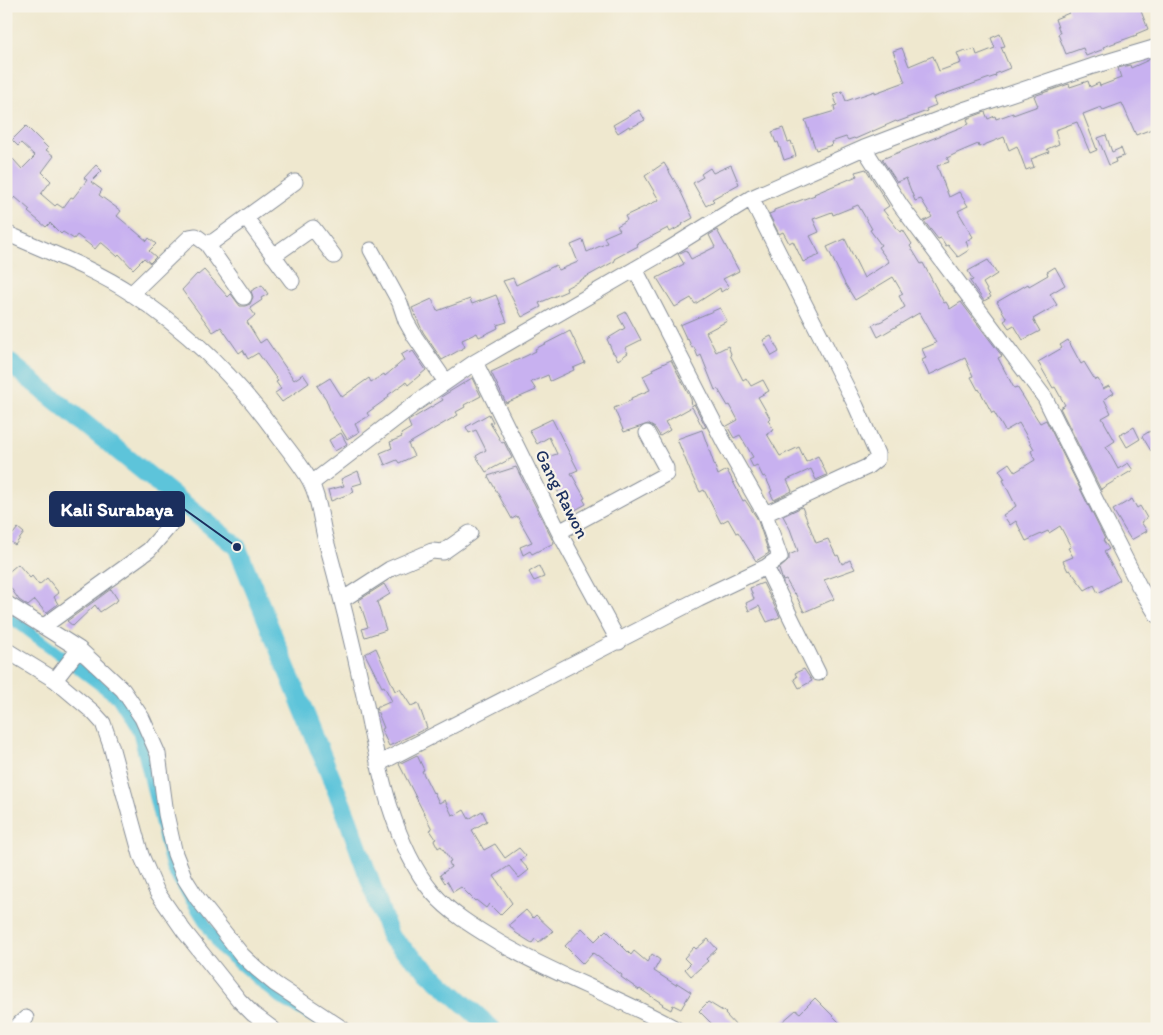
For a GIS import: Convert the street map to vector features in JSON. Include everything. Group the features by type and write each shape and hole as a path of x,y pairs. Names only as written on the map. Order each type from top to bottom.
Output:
{"street":[{"path":"312,483 416,403 475,362 635,269 751,198 864,148 976,106 1093,66 1157,47"},
{"path":"864,148 901,206 1045,398 1130,569 1157,615"},
{"path":"207,244 214,241 295,182"},
{"path":"751,198 856,406 877,454 877,459 867,467 765,514"},
{"path":"246,218 292,282"},
{"path":"273,256 313,228 334,256"},
{"path":"6,233 75,264 131,294 171,323 227,373 244,392 312,483 353,642 378,764 389,803 408,853 433,893 475,928 531,961 676,1029"},
{"path":"131,294 190,237 196,236 207,244 244,297"},
{"path":"372,250 400,303 406,321 446,382"},
{"path":"378,764 699,599 766,567 780,557 765,514 725,444 635,269"},
{"name":"Gang Rawon","path":"475,362 559,532 618,642"},
{"path":"559,532 666,474 666,468 647,433"},
{"path":"44,626 149,550 172,523"},
{"path":"342,600 390,569 432,551 443,552 470,533"},
{"path":"766,567 818,673"},
{"path":"6,603 44,626 119,686 130,699 142,718 158,754 166,814 175,854 185,879 197,898 242,955 262,973 343,1029"},
{"path":"6,650 57,678 103,723 138,847 156,892 184,931 239,1000 253,1014 273,1029"},
{"path":"57,678 76,653"},
{"path":"14,1029 26,1018"}],"building":[{"path":"1067,6 1139,6 1148,29 1086,56 1083,48 1066,54 1058,34 1060,33 1055,19 1069,13"},
{"path":"1000,34 1005,46 1001,47 1010,68 995,74 996,76 933,98 936,105 926,109 927,111 896,121 855,139 848,140 846,137 831,142 832,145 816,150 805,120 835,111 834,106 837,105 833,94 842,91 846,101 905,82 893,51 902,48 909,66 933,56 939,71 961,63 957,53 975,49 977,55 995,48 991,38"},
{"path":"1155,57 1157,58 1157,127 1136,135 1122,103 1103,110 1101,107 1083,114 1097,150 1090,153 1077,122 1055,130 1059,144 1047,149 1049,152 1031,159 1034,167 1026,170 1017,146 1009,150 1004,137 979,147 978,144 957,153 947,158 949,162 937,166 949,197 959,192 968,206 958,211 973,237 966,241 969,250 958,257 948,245 946,246 941,238 938,239 924,221 932,217 921,199 915,201 906,178 897,182 882,159 969,124 967,119 985,112 988,119 995,116 996,119 1013,113 1013,115 1038,106 1034,96 1069,84 1070,87 1088,81 1090,87 1099,83 1100,86 1121,78 1118,68 1130,65 1131,68"},
{"path":"639,110 645,120 630,128 629,126 618,133 613,125"},
{"path":"26,126 48,148 46,150 54,156 42,172 51,181 41,194 55,206 57,204 63,208 87,180 84,178 96,165 102,171 91,182 102,190 99,195 121,211 117,216 147,241 149,238 156,244 149,251 156,257 150,263 144,258 133,269 119,254 117,256 102,243 95,249 77,235 74,239 63,232 61,234 50,223 46,227 28,212 30,210 15,197 6,206 6,166 13,159 22,169 35,156 21,143 18,146 12,140"},
{"path":"783,128 788,142 791,141 796,156 784,160 778,142 776,143 772,132"},
{"path":"1106,135 1112,152 1121,148 1124,156 1115,159 1116,162 1109,165 1098,138"},
{"path":"664,163 680,190 693,218 670,232 668,228 637,244 638,246 614,259 615,261 566,288 567,291 539,303 541,307 522,317 503,281 513,278 516,285 556,265 559,270 578,262 571,245 583,240 587,252 607,243 604,237 620,230 617,226 627,220 625,216 659,200 645,176"},
{"path":"731,165 739,184 712,199 714,201 706,206 693,183 703,177 701,174 710,168 713,173"},
{"path":"866,169 889,206 883,210 900,232 903,230 912,244 910,246 921,264 923,263 944,303 946,302 950,309 961,302 1002,356 998,358 1014,388 1017,387 1040,423 1046,420 1105,539 1103,540 1109,549 1104,552 1120,580 1098,593 1094,585 1085,590 1070,570 1068,571 1063,561 1073,557 1068,548 1071,547 1060,526 1049,533 1048,531 1026,541 1016,521 1010,525 1003,515 1016,506 1003,480 1005,479 999,470 1009,463 1015,472 1035,460 1031,451 1034,449 1019,423 1005,431 978,390 971,377 973,376 965,358 929,375 922,360 926,358 922,349 936,343 919,313 878,337 872,325 905,307 899,296 903,294 893,277 855,300 827,247 845,239 864,278 889,262 878,247 881,245 870,230 872,229 858,205 833,215 832,212 813,219 819,232 810,236 820,255 803,262 793,241 789,243 783,232 779,234 769,214 774,212 774,210 815,195 857,176 855,172"},
{"path":"717,230 739,271 723,279 729,287 721,292 720,288 695,304 691,298 675,307 657,278 684,264 678,254 686,250 691,259 715,247 709,235"},
{"path":"988,260 997,274 983,283 991,297 984,301 970,281 973,280 968,271"},
{"path":"1055,267 1065,285 1050,294 1057,305 1033,319 1040,331 1023,340 1014,325 1009,328 1004,321 1007,319 997,302 1048,275 1047,272"},
{"path":"204,270 228,297 231,294 240,306 250,304 253,297 251,291 262,285 268,294 250,308 255,315 247,322 260,343 266,339 294,380 303,374 309,383 282,402 275,393 281,389 276,382 278,381 258,353 248,359 243,350 239,353 221,327 213,332 182,290 197,274"},
{"path":"496,295 507,322 497,325 498,328 479,337 477,333 462,340 465,347 442,360 423,332 412,308 432,299 437,311 470,299 472,304"},
{"path":"720,308 727,321 706,332 716,352 728,346 730,355 743,380 746,378 751,386 763,380 769,391 758,397 770,418 768,420 774,430 767,434 780,456 799,447 806,462 818,456 827,475 816,480 811,469 787,480 792,491 774,500 765,476 763,477 757,465 753,467 749,459 753,457 740,435 734,438 727,426 738,420 718,389 715,390 701,355 698,357 680,325"},
{"path":"626,312 641,340 625,348 628,353 618,360 607,339 625,328 618,316"},
{"path":"570,331 585,363 550,381 548,375 531,382 536,390 506,403 491,372 536,351 535,349"},
{"path":"771,336 779,352 772,356 763,340"},
{"path":"1068,340 1081,364 1084,362 1095,380 1098,379 1103,389 1109,386 1114,393 1104,399 1111,413 1102,418 1115,441 1106,447 1118,469 1128,463 1133,470 1101,489 1102,492 1060,408 1065,405 1038,362 1062,348 1060,345"},
{"path":"408,351 410,353 413,351 426,370 408,385 406,382 388,395 389,397 367,413 369,416 355,424 359,432 347,439 317,386 330,378 342,397 369,378 371,382 384,374 385,376 404,360 401,355"},
{"path":"671,360 691,399 692,406 694,404 706,427 703,428 692,407 665,422 670,430 660,436 655,428 648,424 624,432 614,408 650,390 643,376 653,371 652,369"},
{"path":"472,378 481,396 464,405 465,407 456,412 458,415 408,444 414,456 399,463 397,460 385,465 380,453 392,448 390,442 402,437 401,434 411,428 408,421 443,400 441,397"},
{"path":"489,414 493,422 490,423 502,443 504,442 512,458 486,472 476,456 486,450 476,430 469,433 466,427"},
{"path":"552,419 578,470 571,473 585,498 583,499 586,504 570,513 540,459 557,454 549,437 537,444 529,430"},
{"path":"1134,427 1140,439 1127,447 1120,435"},
{"path":"702,430 718,475 727,470 743,501 745,500 757,518 769,553 756,561 728,519 721,523 704,490 700,492 693,478 677,439"},
{"path":"1150,431 1157,443 1157,447 1151,451 1142,436"},
{"path":"341,433 347,444 335,451 329,440"},
{"path":"516,467 554,543 532,554 530,551 523,555 520,547 532,542 517,516 512,519 488,476"},
{"path":"358,471 362,483 352,486 354,492 331,501 328,490 344,486 341,479"},
{"path":"1132,499 1137,508 1140,506 1147,518 1141,522 1147,531 1131,540 1113,510"},
{"path":"802,507 816,543 828,539 842,564 850,560 855,569 824,580 834,599 804,612 795,593 786,580 783,581 779,569 789,560 789,555 798,551 783,516"},
{"path":"18,528 24,533 15,545 8,540"},
{"path":"18,564 39,585 47,578 59,593 54,597 58,604 46,613 35,600 28,606 19,600 6,581 6,574"},
{"path":"539,566 544,577 534,581 529,572"},
{"path":"763,583 780,617 767,622 759,606 749,611 746,603 754,599 750,588"},
{"path":"384,584 390,594 377,602 386,630 365,637 362,629 368,627 359,600"},
{"path":"111,589 118,600 100,612 95,605 73,626 67,621"},
{"path":"376,648 395,691 400,689 411,706 418,703 427,728 389,746 381,729 384,728 376,708 392,701 384,686 382,687 365,654"},
{"path":"804,669 812,681 799,688 794,679 797,677 795,673"},
{"path":"417,755 424,770 422,771 433,793 439,803 445,800 452,815 456,815 464,810 469,819 482,811 487,821 472,830 484,850 495,844 505,858 519,848 526,856 520,860 529,870 519,878 509,866 494,876 512,903 500,915 489,904 486,908 475,901 461,887 453,892 447,881 445,883 440,875 451,867 449,862 451,861 441,846 438,848 434,840 436,839 430,830 432,829 399,764"},
{"path":"526,910 533,918 536,915 553,931 539,942 535,939 532,943 516,933 510,926"},
{"path":"582,928 595,941 606,930 631,955 634,951 647,962 652,954 660,960 654,971 691,992 681,1009 673,1005 671,1010 662,1005 621,977 622,975 593,953 583,964 565,946"},
{"path":"708,939 717,949 706,959 708,961 691,976 685,969 690,964 684,958 694,947 696,949"},
{"path":"815,998 846,1029 774,1029 796,1010 800,1013"},
{"path":"708,1002 726,1013 739,1029 717,1029 699,1011"}],"waterway":[{"path":"6,360 237,547 348,819 390,937 492,1029"},
{"path":"6,617 19,624 117,698 138,732 171,868 221,949 283,1001 318,1020"}],"place":[{"name":"Kali Surabaya","path":"237,547"}]}
